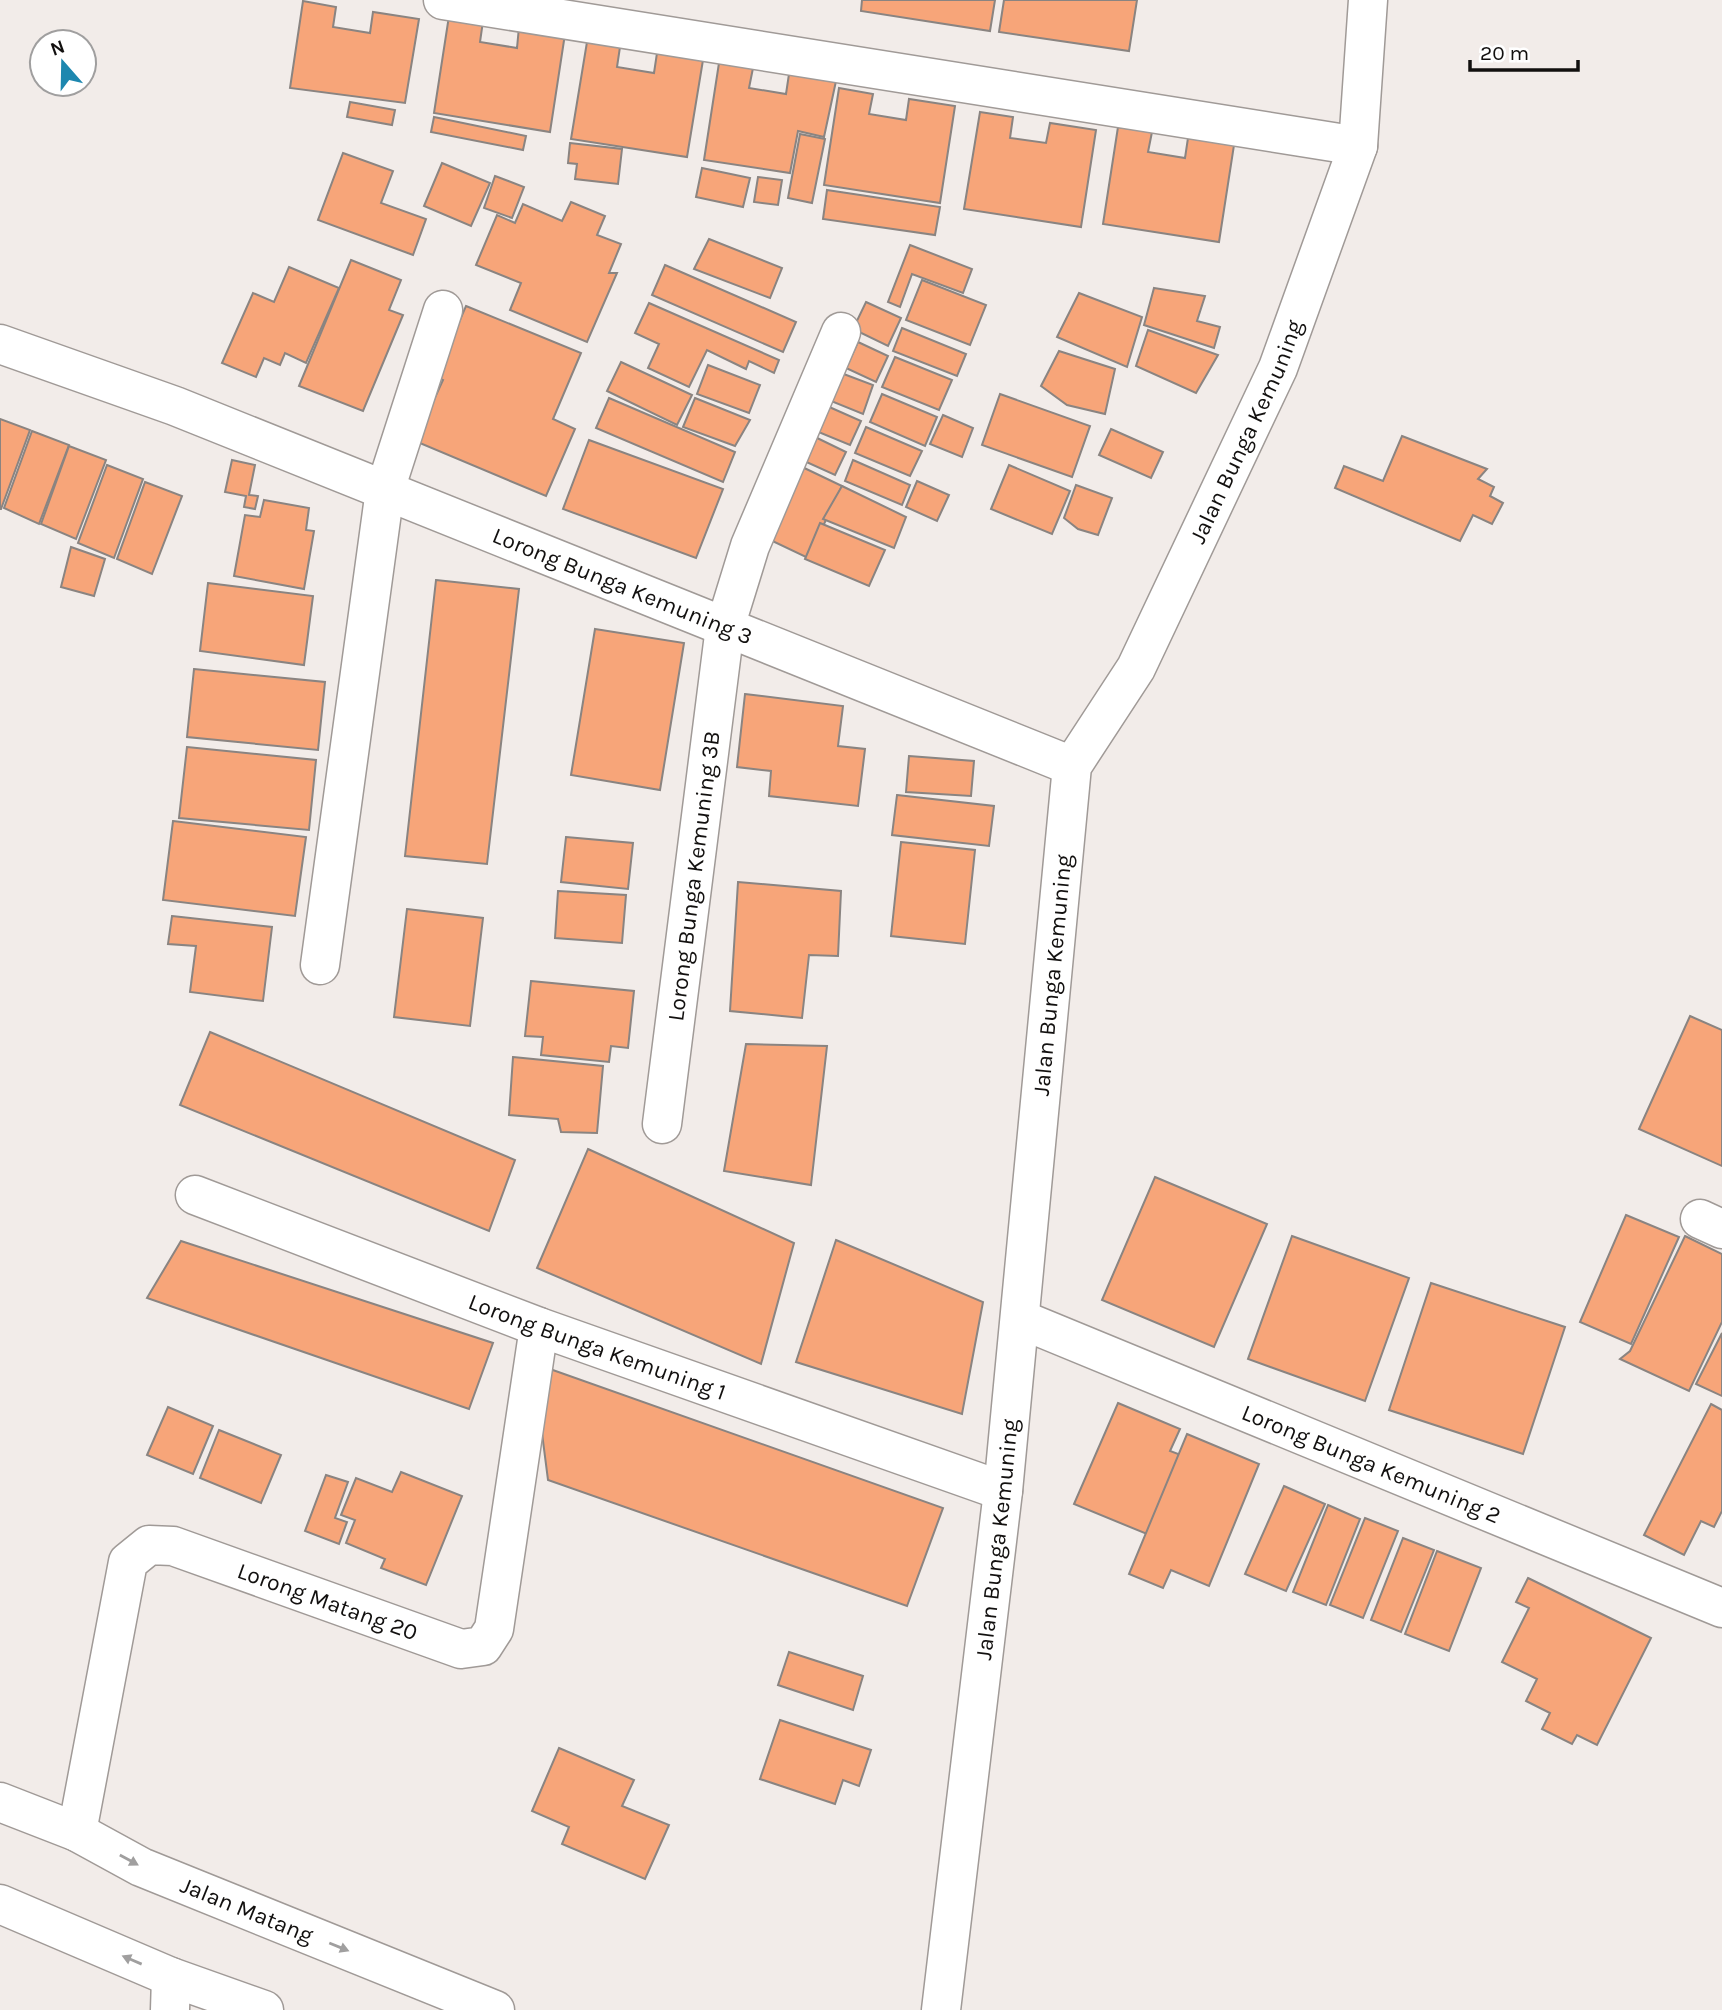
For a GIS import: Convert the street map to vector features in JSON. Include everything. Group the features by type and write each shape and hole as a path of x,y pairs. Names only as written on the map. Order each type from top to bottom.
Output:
{"street":[{"path":"443,0 1358,146"},
{"name":"Jalan Bunga Kemuning","path":"941,2010 1003,1491 1072,766 1136,668 1278,368 1358,146 1368,0"},
{"path":"320,965 385,490 443,310"},
{"name":"Lorong Bunga Kemuning 3B","path":"662,1124 725,626 750,546 841,332"},
{"name":"Lorong Bunga Kemuning 3","path":"0,344 175,406 1072,766"},
{"name":"Lorong Bunga Kemuning 1","path":"195,1195 539,1327 1003,1491"},
{"name":"Lorong Bunga Kemuning 2","path":"1020,1319 1722,1608"},
{"name":"Lorong Matang 20","path":"77,1832 128,1562 149,1545 173,1546 461,1649 483,1646 494,1629 539,1327"},
{"name":"Jalan Matang","path":"0,1802 77,1832 141,1867 495,2010"},
{"path":"0,1903 170,1994 264,2010"}],"building":[{"path":"862,0 995,0 990,31 861,11"},
{"path":"1004,0 1137,0 1129,51 999,32"},
{"path":"303,1 336,7 333,27 370,33 373,12 419,19 405,103 290,88"},
{"path":"449,16 483,21 480,42 517,48 519,27 565,34 550,132 434,113"},
{"path":"587,42 620,47 617,67 654,73 657,53 703,60 687,157 571,139"},
{"path":"719,63 753,68 749,88 786,94 789,74 836,81 824,137 798,131 790,173 704,160"},
{"path":"839,88 873,94 869,114 906,120 909,99 955,106 940,203 824,185"},
{"path":"350,102 395,110 392,125 347,117"},
{"path":"980,112 1013,117 1010,138 1046,143 1050,123 1096,130 1081,227 964,209"},
{"path":"434,117 526,136 523,150 431,132"},
{"path":"1118,127 1152,132 1148,152 1185,158 1188,138 1234,145 1219,242 1103,224"},
{"path":"800,134 825,139 812,203 788,198"},
{"path":"570,143 622,149 618,184 575,179 577,164 568,163"},
{"path":"343,153 393,171 381,203 426,219 413,255 318,220"},
{"path":"442,163 490,183 471,226 424,206"},
{"path":"702,168 750,178 743,207 696,197"},
{"path":"495,176 524,187 512,218 484,208"},
{"path":"758,177 782,180 778,205 754,202"},
{"path":"827,190 940,207 935,235 823,219"},
{"path":"571,202 605,216 597,235 621,244 609,273 617,273 587,342 510,310 521,283 476,265 497,215 515,223 523,204 562,221"},
{"path":"709,239 782,268 770,298 694,269"},
{"path":"910,245 972,269 963,293 912,274 900,307 888,302"},
{"path":"351,260 401,280 389,310 403,315 363,411 299,386"},
{"path":"665,265 796,322 783,352 652,295"},
{"path":"289,267 339,288 306,363 285,353 280,365 264,358 256,377 222,363 253,293 274,302"},
{"path":"922,280 986,305 970,345 906,320"},
{"path":"1154,288 1205,296 1197,321 1220,327 1214,348 1144,325"},
{"path":"1079,293 1142,317 1127,367 1057,337"},
{"path":"866,302 901,318 888,346 853,329"},
{"path":"649,303 779,360 774,373 749,361 746,369 707,350 689,387 648,368 659,344 635,333"},
{"path":"466,306 581,353 553,419 575,429 546,496 415,441 443,380 435,377"},
{"path":"902,328 966,354 957,376 893,351"},
{"path":"1148,330 1218,355 1196,393 1136,366"},
{"path":"858,342 888,356 876,382 846,368"},
{"path":"1059,351 1115,369 1105,414 1067,405 1041,386"},
{"path":"895,357 952,380 939,410 882,387"},
{"path":"621,362 692,395 677,425 607,391"},
{"path":"708,365 760,385 749,413 697,394"},
{"path":"841,373 873,385 863,414 831,401"},
{"path":"882,394 937,417 925,446 870,422"},
{"path":"1000,394 1090,426 1072,477 982,445"},
{"path":"609,398 735,452 723,482 596,428"},
{"path":"695,398 750,420 735,446 683,427"},
{"path":"827,406 861,421 850,445 816,431"},
{"path":"943,415 973,428 962,457 930,444"},
{"path":"0,419 30,430 1,509 0,509"},
{"path":"866,427 922,451 910,476 855,453"},
{"path":"1111,429 1163,452 1151,478 1099,455"},
{"path":"32,431 69,445 39,524 4,508"},
{"path":"813,436 846,452 835,475 802,460"},
{"path":"1402,436 1487,469 1478,479 1494,487 1490,496 1503,503 1492,524 1473,515 1460,541 1335,488 1344,466 1383,481"},
{"path":"589,440 723,489 696,558 563,509"},
{"path":"69,446 106,460 76,539 41,524"},
{"path":"232,460 255,465 249,495 258,496 255,509 244,507 246,496 225,492"},
{"path":"853,460 910,485 902,505 845,481"},
{"path":"107,465 143,479 114,558 78,543"},
{"path":"798,465 842,486 808,558 764,537"},
{"path":"1009,465 1070,491 1052,534 991,509"},
{"path":"917,481 949,495 937,521 906,507"},
{"path":"145,482 182,496 152,574 117,559"},
{"path":"1076,485 1112,498 1098,535 1078,529 1064,518"},
{"path":"842,486 906,517 894,548 823,519"},
{"path":"264,500 309,508 306,530 314,531 304,589 234,576 245,515 260,517"},
{"path":"820,523 885,550 869,586 805,559"},
{"path":"71,547 105,559 94,596 61,587"},
{"path":"436,580 519,589 487,864 405,856"},
{"path":"208,583 313,596 304,665 200,651"},
{"path":"595,629 684,643 660,790 571,775"},
{"path":"194,669 325,682 318,750 187,737"},
{"path":"745,694 843,706 838,746 865,749 858,806 769,796 771,771 737,767"},
{"path":"187,747 316,760 309,830 179,818"},
{"path":"909,756 974,761 971,796 906,792"},
{"path":"897,795 994,806 989,846 892,835"},
{"path":"173,821 306,837 295,916 163,900"},
{"path":"566,837 633,843 628,889 561,882"},
{"path":"901,842 975,850 965,944 891,936"},
{"path":"738,882 841,891 838,956 809,955 802,1018 730,1011"},
{"path":"558,891 626,895 622,943 555,938"},
{"path":"407,909 483,918 470,1026 394,1017"},
{"path":"172,916 272,927 263,1001 190,992 196,946 168,944"},
{"path":"531,981 634,991 628,1048 611,1046 609,1062 541,1055 543,1037 525,1036"},
{"path":"1690,1016 1722,1030 1722,1166 1639,1129"},
{"path":"210,1032 515,1160 489,1231 180,1105"},
{"path":"746,1044 827,1046 811,1185 724,1171"},
{"path":"513,1057 603,1066 597,1133 561,1132 558,1119 509,1115"},
{"path":"588,1149 794,1243 761,1364 537,1268"},
{"path":"1155,1177 1267,1224 1214,1347 1102,1300"},
{"path":"1626,1215 1679,1237 1631,1344 1580,1322"},
{"path":"1292,1236 1409,1278 1365,1401 1248,1359"},
{"path":"1685,1236 1722,1254 1722,1322 1689,1391 1620,1359 1630,1351"},
{"path":"836,1240 983,1302 962,1414 796,1362"},
{"path":"181,1241 493,1343 469,1409 147,1298"},
{"path":"1431,1283 1565,1327 1523,1454 1389,1410"},
{"path":"1722,1333 1722,1396 1696,1384"},
{"path":"533,1363 943,1508 907,1606 548,1480"},
{"path":"1118,1403 1180,1429 1170,1451 1181,1455 1147,1534 1074,1504"},
{"path":"1711,1404 1722,1410 1722,1511 1714,1527 1701,1521 1684,1555 1644,1535"},
{"path":"168,1407 213,1426 193,1474 147,1455"},
{"path":"219,1430 281,1455 261,1503 200,1478"},
{"path":"1187,1434 1259,1464 1209,1586 1171,1570 1163,1588 1129,1574"},
{"path":"401,1472 462,1496 426,1585 381,1568 385,1559 346,1543 355,1520 341,1515 356,1478 392,1492"},
{"path":"326,1475 348,1482 335,1518 347,1522 339,1544 305,1531"},
{"path":"1284,1486 1325,1504 1286,1591 1245,1574"},
{"path":"1328,1505 1360,1519 1326,1605 1293,1592"},
{"path":"1365,1518 1398,1531 1363,1618 1330,1605"},
{"path":"1403,1538 1434,1550 1401,1632 1371,1620"},
{"path":"1437,1551 1481,1568 1449,1651 1405,1634"},
{"path":"1528,1578 1651,1638 1597,1745 1577,1735 1572,1744 1542,1729 1550,1713 1526,1701 1537,1679 1502,1662 1529,1608 1516,1602"},
{"path":"789,1652 863,1676 853,1710 778,1685"},
{"path":"780,1720 871,1750 859,1786 843,1780 835,1804 760,1779"},
{"path":"559,1748 634,1780 622,1806 669,1825 645,1879 562,1844 569,1827 532,1811"}]}
